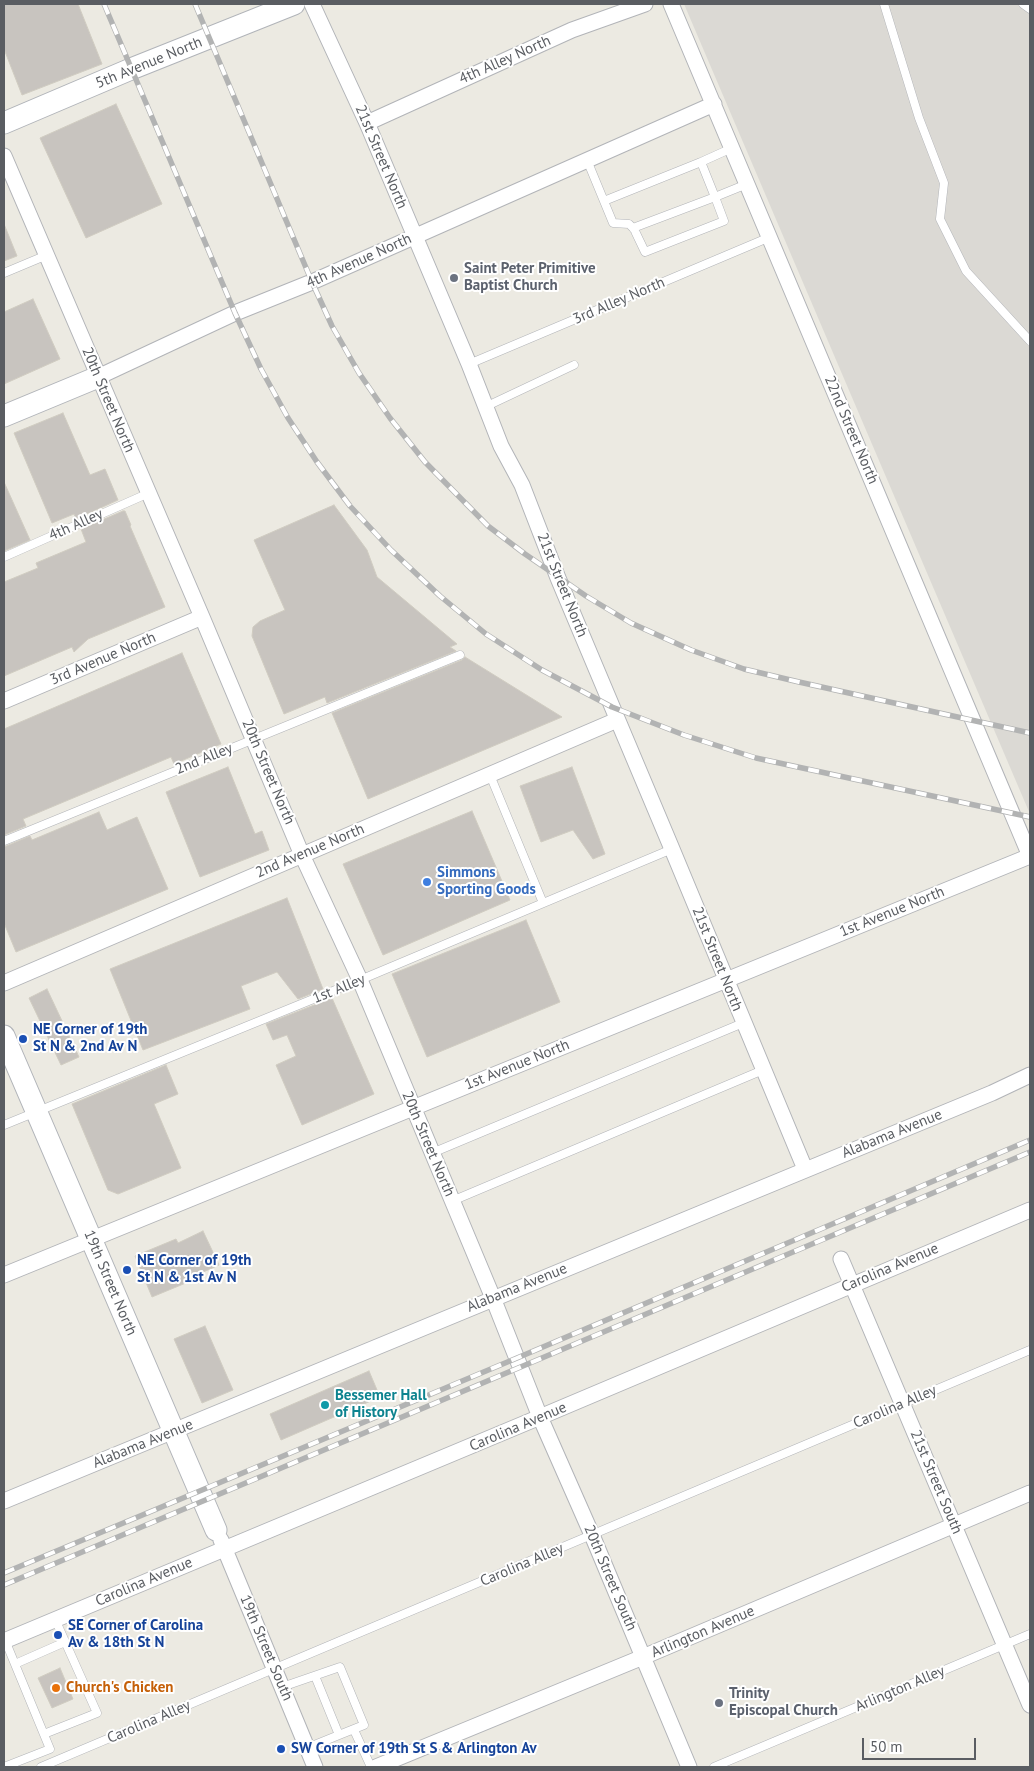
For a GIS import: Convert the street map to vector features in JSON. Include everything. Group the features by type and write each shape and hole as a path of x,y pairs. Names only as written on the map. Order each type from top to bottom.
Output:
{"street":[{"name":"5th Avenue North","path":"4,123 131,69 294,4"},
{"name":"21st Street North","path":"312,4 367,123 469,364 501,446 522,485 558,578 805,1169"},
{"name":"4th Alley North","path":"367,123 572,30 645,4"},
{"name":"22nd Street North","path":"671,4 1030,856"},
{"name":"4th Avenue North","path":"4,416 98,377 236,313 312,282 714,104"},
{"name":"20th Street North","path":"4,156 302,855 360,980 530,1390"},
{"name":"3rd Avenue North","path":"4,701 202,617"},
{"name":"2nd Avenue North","path":"4,983 617,720"},
{"name":"1st Avenue North","path":"4,1276 1030,856"},
{"name":"19th Street North","path":"4,1036 220,1539"},
{"name":"Alabama Avenue","path":"4,1501 992,1093 1030,1075"},
{"name":"Carolina Avenue","path":"4,1640 55,1619 220,1539 540,1417 1030,1210"},
{"name":"21st Street South","path":"841,1259 1030,1705"},
{"name":"20th Street South","path":"530,1390 689,1767"},
{"name":"Arlington Avenue","path":"376,1767 643,1657 1030,1493"},
{"name":"19th Street South","path":"220,1539 316,1767"}],"lane":[{"path":"884,4 919,118 944,183 940,219 966,271 1030,341"},
{"path":"1023,4 1030,9"},
{"path":"604,201 732,148"},
{"path":"587,160 613,223 629,224 645,252 724,220 701,162"},
{"path":"633,228 747,184"},
{"name":"3rd Alley North","path":"469,364 770,238"},
{"path":"4,273 47,255"},
{"path":"486,407 574,366"},
{"name":"4th Alley","path":"4,557 149,493"},
{"name":"2nd Alley","path":"4,842 460,654"},
{"path":"490,775 543,903"},
{"name":"1st Alley","path":"4,1125 360,980 672,848"},
{"path":"432,1153 743,1022"},
{"path":"452,1201 763,1070"},
{"name":"Carolina Alley","path":"41,1767 1030,1350"},
{"path":"44,1734 97,1713 55,1619"},
{"name":"Arlington Alley","path":"714,1767 1030,1634"},
{"path":"4,1640 50,1749 4,1767"},
{"path":"15,1664 65,1642"},
{"path":"282,1687 340,1667 364,1725 307,1748"},
{"path":"315,1676 339,1735"},
{"path":"354,1730 371,1767"}],"shaded area":[{"path":"684,4 1030,4 1030,814"}],"building":[{"path":"4,4 78,4 102,64 22,95 4,49"},
{"path":"116,104 162,204 86,238 40,138"},
{"path":"4,224 17,256 4,261"},
{"path":"33,299 60,359 4,384 4,312"},
{"path":"63,413 90,475 105,469 118,500 76,519 74,514 52,523 14,433"},
{"path":"4,482 30,540 4,551"},
{"path":"334,505 367,550 377,577 457,644 450,647 456,651 327,703 325,697 284,714 252,636 253,627 260,621 285,610 254,540"},
{"path":"125,511 165,607 88,639 74,652 72,647 4,676 4,582 38,568 36,563 86,542 81,529"},
{"path":"182,653 221,744 174,764 171,757 23,819 26,826 4,835 4,729"},
{"path":"465,657 562,717 368,799 332,713 462,660"},
{"path":"228,767 255,834 262,831 269,850 200,877 166,792"},
{"path":"572,767 605,854 593,859 573,830 541,842 520,786"},
{"name":"Simmons Sporting Goods","path":"472,811 510,900 383,955 343,864"},
{"path":"99,812 107,830 137,817 168,889 16,952 4,923 4,847 30,836 32,840"},
{"path":"287,898 323,989 298,999 277,972 241,986 250,1009 143,1050 110,969"},
{"path":"526,920 560,1002 427,1057 392,974"},
{"path":"47,989 79,1057 61,1065 29,998"},
{"path":"332,998 374,1094 302,1125 276,1065 296,1056 287,1035 273,1040 266,1024"},
{"path":"166,1065 178,1094 154,1104 181,1168 118,1194 108,1190 72,1104"},
{"path":"203,1231 219,1265 192,1277 193,1280 152,1297 135,1256 176,1239 178,1243"},
{"path":"205,1326 233,1390 202,1403 174,1339"},
{"name":"Bessemer Hall of History","path":"369,1371 380,1397 281,1440 270,1414"},
{"name":"Church's Chicken","path":"60,1668 73,1699 52,1708 38,1678"}],"railway":[{"path":"104,4 235,313 261,369 288,418 317,462 350,506 391,550 440,596 486,634 542,670 612,707 684,735 756,758 1030,817"},
{"path":"195,4 332,326 359,373 390,418 425,462 488,526 586,596 631,623 691,650 744,669 1030,733"},
{"path":"4,1573 1030,1140"},
{"path":"4,1585 1030,1152"}],"place":[{"name":"Saint Peter Primitive Baptist Church","path":"454,278"},
{"name":"Simmons Sporting Goods","path":"427,882"},
{"name":"NE Corner of 19th St N & 2nd Av N","path":"23,1039"},
{"name":"NE Corner of 19th St N & 1st Av N","path":"127,1270"},
{"name":"Bessemer Hall of History","path":"325,1405"},
{"name":"SE Corner of Carolina Av & 18th St N","path":"58,1635"},
{"name":"Church's Chicken","path":"56,1688"},
{"name":"Trinity Episcopal Church","path":"719,1703"},
{"name":"SW Corner of 19th St S & Arlington Av","path":"281,1749"}]}
